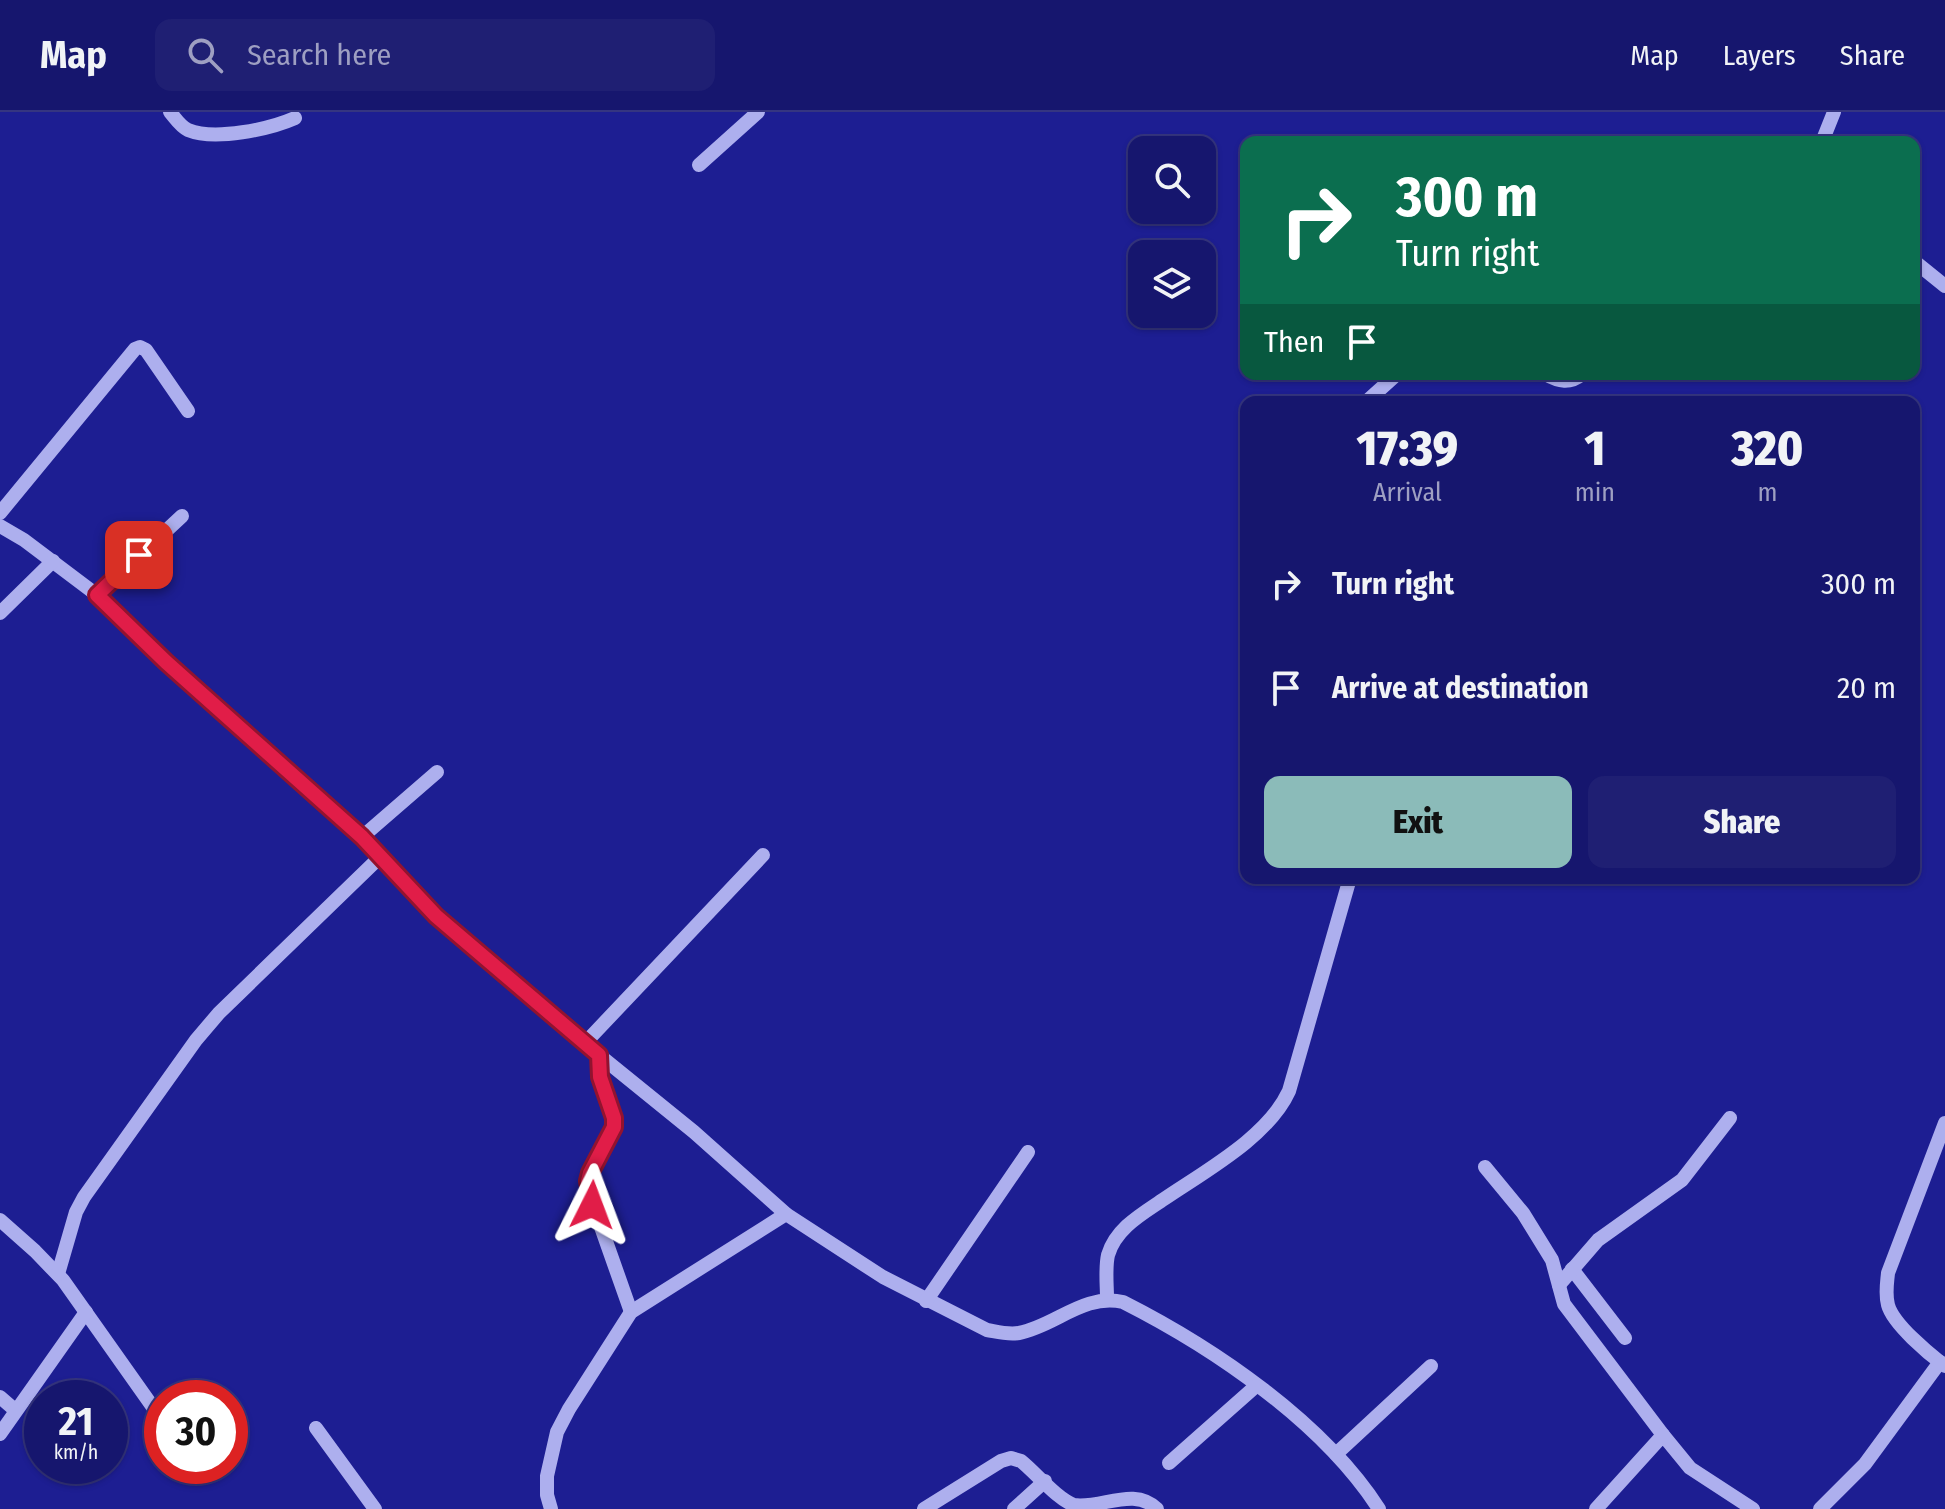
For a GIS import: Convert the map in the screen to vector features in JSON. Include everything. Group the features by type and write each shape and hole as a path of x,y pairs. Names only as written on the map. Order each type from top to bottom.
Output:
{"street":[{"path":"170,112 179,124 198,133 273,128 295,118"},
{"path":"699,165 758,112"},
{"path":"1824,136 1834,112"},
{"path":"1920,266 1945,286"},
{"path":"0,513 135,349 140,347 146,350 188,411"},
{"path":"1373,396 1390,380"},
{"path":"97,595 182,516"},
{"path":"0,526 97,595 166,662 362,837 436,916 512,983 694,1132 786,1214 848,1256 926,1301 987,1330 1006,1334 1023,1332 1090,1303 1107,1298 1123,1302 1210,1351 1314,1431 1379,1509"},
{"path":"0,613 53,561"},
{"path":"362,837 437,772"},
{"path":"585,1043 763,855"},
{"path":"58,1274 76,1212 84,1197 202,1033 380,857"},
{"path":"1107,1298 1108,1256 1116,1238 1129,1223 1219,1162 1281,1108 1289,1091 1348,884"},
{"path":"599,1055 600,1077 614,1118 614,1127 590,1173 589,1193 631,1312"},
{"path":"1559,1285 1607,1233 1682,1180 1730,1118"},
{"path":"1820,1509 1865,1464 1943,1364 1897,1321 1888,1307 1886,1289 1888,1273 1945,1123"},
{"path":"926,1301 1028,1152"},
{"path":"1485,1167 1523,1213 1552,1260 1564,1304 1663,1435 1690,1468 1753,1509"},
{"path":"551,1509 547,1476 557,1432 631,1312 786,1214"},
{"path":"0,1220 58,1274 144,1394"},
{"path":"1572,1269 1625,1338"},
{"path":"0,1434 86,1312"},
{"path":"1336,1454 1431,1366"},
{"path":"1169,1463 1256,1386"},
{"path":"0,1397 15,1410"},
{"path":"316,1428 375,1509"},
{"path":"1596,1509 1663,1435"},
{"path":"924,1509 1001,1461 1011,1458 1021,1461 1063,1498 1084,1508 1140,1499 1149,1501 1157,1509"},
{"path":"1014,1509 1045,1481"}],"route":[{"path":"139,555 97,595 166,662 362,837 436,916 599,1055 600,1077 614,1118 614,1127 590,1173 588,1181 592,1205"}]}
